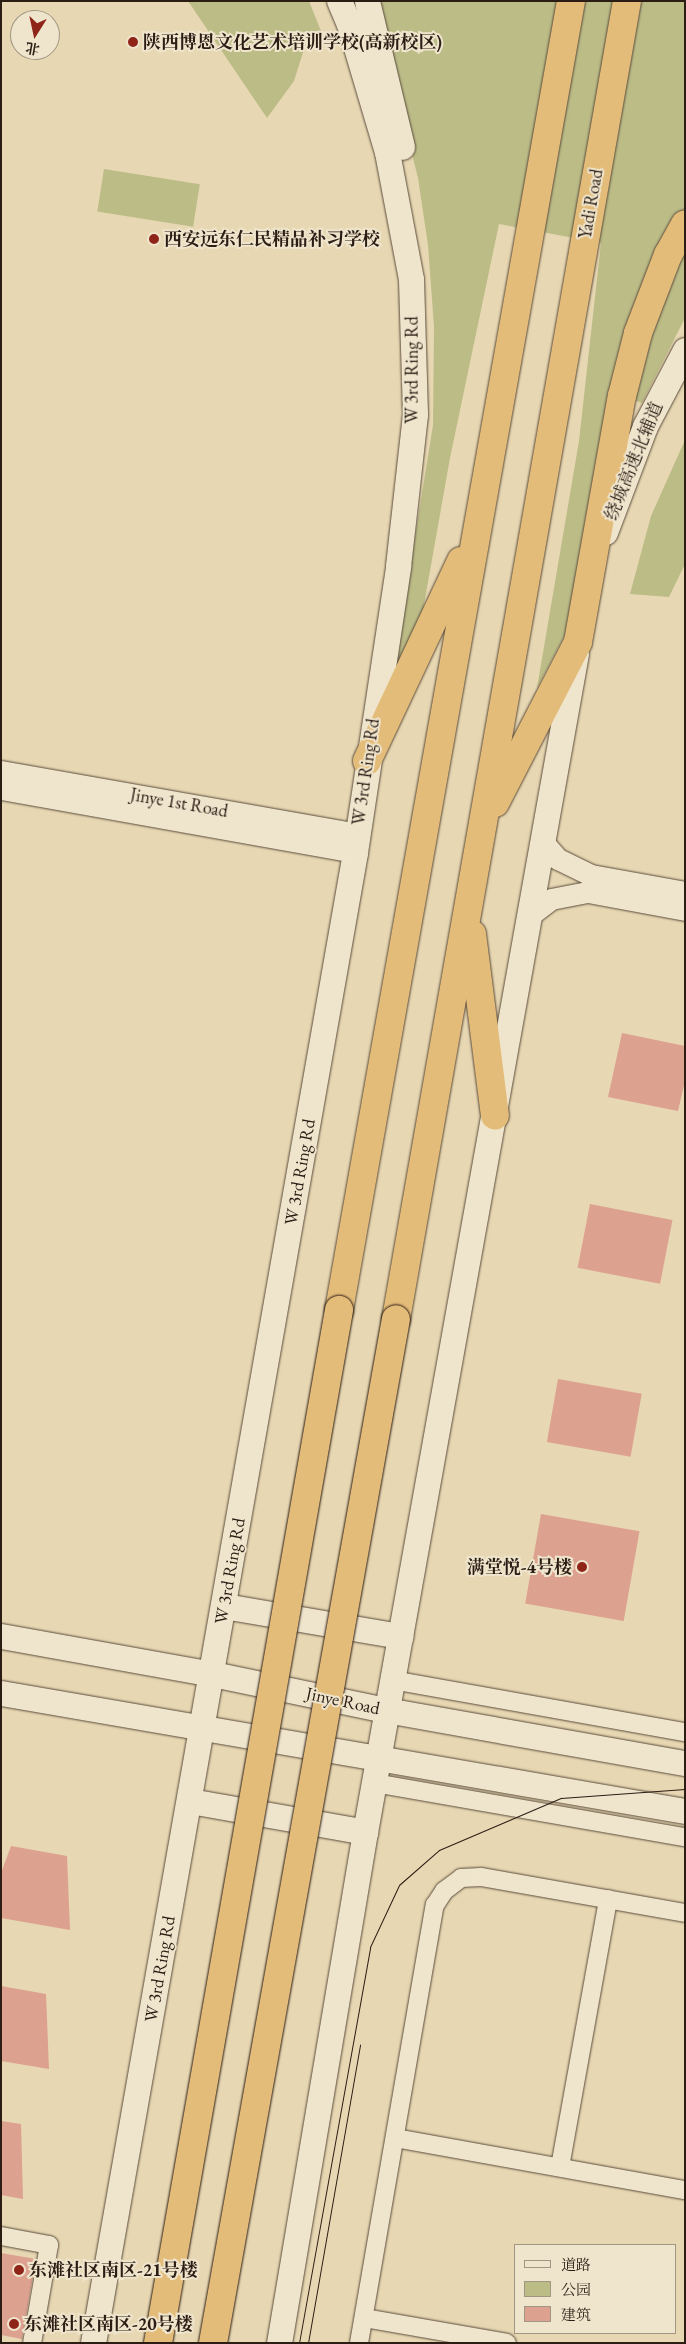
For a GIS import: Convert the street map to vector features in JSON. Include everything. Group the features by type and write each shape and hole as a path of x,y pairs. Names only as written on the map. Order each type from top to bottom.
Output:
{"highway":[{"path":"158,2343 476,528 571,1"},
{"name":"Yadi Road","path":"483,826 627,1"},
{"path":"213,2343 483,826 578,642 622,396 638,333 668,255 685,224"},
{"path":"367,761 476,528"},
{"path":"469,908 495,1116"}],"main road":[{"name":"W 3rd Ring Rd","path":"93,2343 213,1674 356,843 398,566 414,414 412,279 387,152 349,24 338,1"},
{"path":"367,1 405,160 412,279"},
{"name":"绕城高速北辅道","path":"590,574 645,426 685,350"},
{"path":"279,2343 386,1710 495,1116 578,642"},
{"path":"224,1606 400,1636"},
{"name":"Jinye Road","path":"1,1636 213,1674 386,1710 685,1763"},
{"path":"1,1693 685,1811"},
{"path":"190,1801 365,1832"}],"street":[{"name":"Jinye 1st Road","path":"1,771 356,843"},
{"name":"Jinye 1st Road","path":"1,789 356,843"},
{"path":"543,842 558,858 591,875 685,892"},
{"path":"530,915 551,899 588,892 685,910"},
{"name":"Jinye Road","path":"392,1680 685,1732"},
{"path":"374,1783 685,1838"},
{"path":"359,2343 435,1905 444,1891 461,1878 480,1877 685,1913"},
{"path":"560,2167 608,1899"},
{"path":"395,2138 685,2190"},
{"path":"1,2236 50,2244 32,2343"},
{"path":"364,2318 506,2343"}],"green space":[{"path":"188,1 309,1 325,41 322,50 314,50 305,46 294,81 267,118"},
{"path":"374,1 685,1 685,318 642,403 611,392 567,631 537,688 579,441 601,243 499,224 450,458 422,616 398,666 395,660 433,425 434,327 428,245 418,178"},
{"path":"104,169 200,184 193,227 97,211"},
{"path":"685,440 685,564 669,597 630,594 651,516"}],"building":[{"path":"622,1033 685,1046 685,1081 678,1111 608,1097"},
{"path":"590,1204 672,1220 660,1284 578,1268"},
{"path":"558,1379 642,1394 631,1457 547,1442"},
{"name":"满堂悦-4号楼","path":"541,1514 639,1531 624,1621 525,1604"},
{"path":"11,1846 67,1856 70,1930 1,1918 1,1873"},
{"path":"1,1986 46,1994 49,2069 1,2061"},
{"path":"1,2121 21,2124 23,2199 1,2195"},
{"path":"1,2253 36,2259 22,2339 1,2335"}],"tram line":[{"path":"299,2343 370,1947 399,1885 439,1850 561,1798 685,1789"},
{"path":"308,2343 360,2045"}],"place":[{"name":"陕西博恩文化艺术培训学校(高新校区)","path":"133,42"},
{"name":"西安远东仁民精品补习学校","path":"154,239"},
{"name":"满堂悦-4号楼","path":"582,1567"},
{"name":"东滩社区南区-21号楼","path":"19,2270"},
{"name":"东滩社区南区-20号楼","path":"14,2324"}]}
